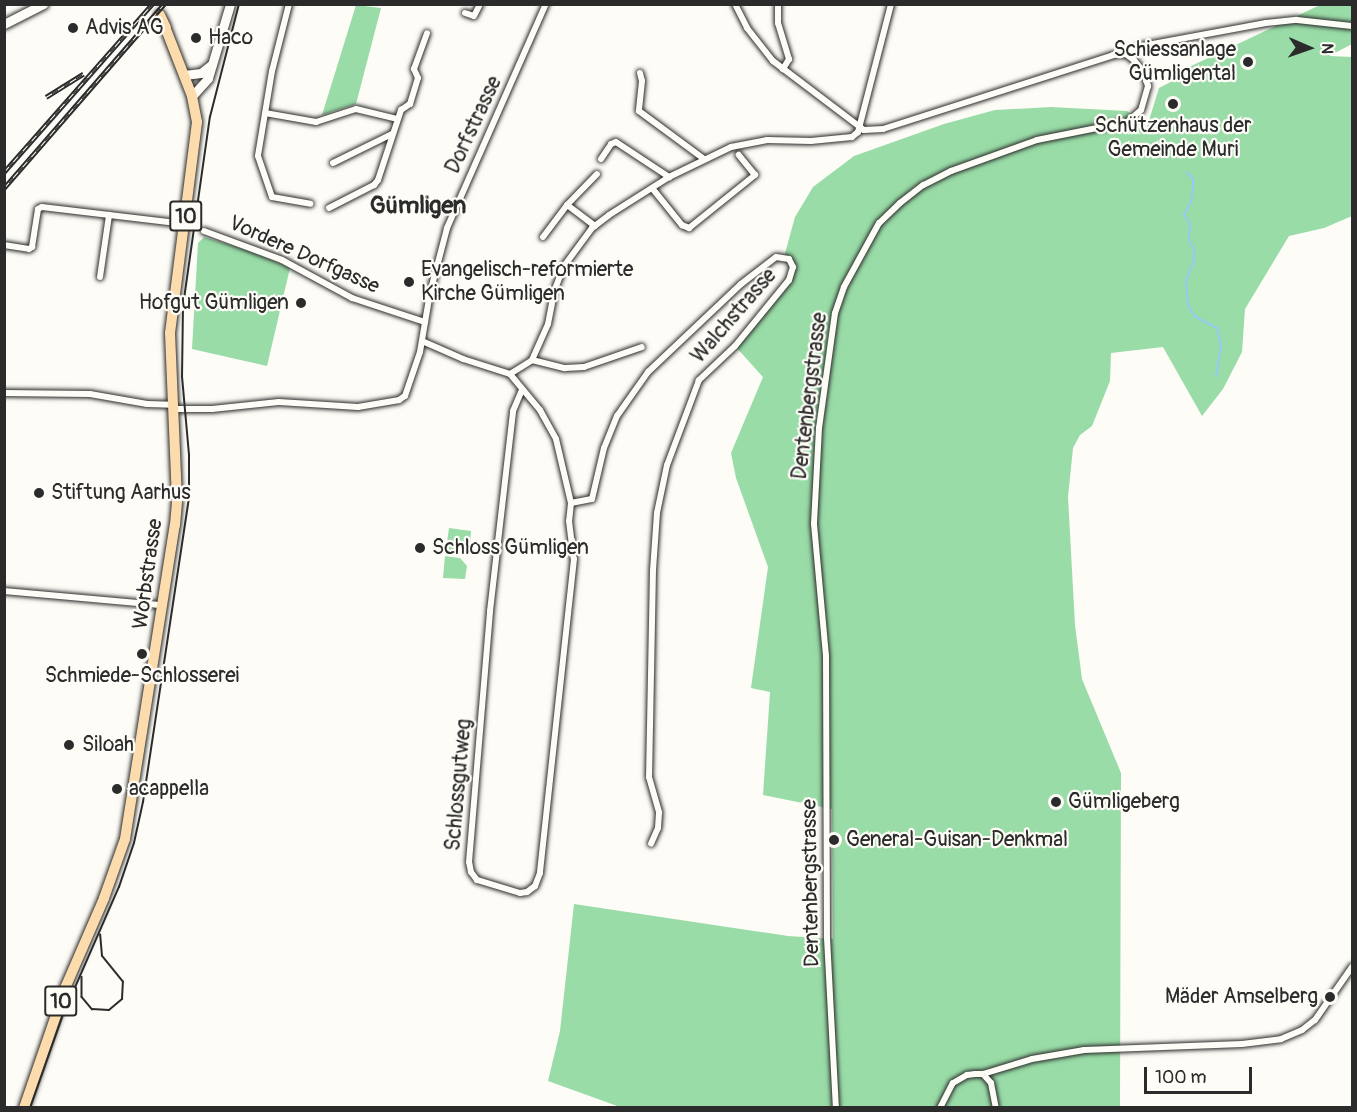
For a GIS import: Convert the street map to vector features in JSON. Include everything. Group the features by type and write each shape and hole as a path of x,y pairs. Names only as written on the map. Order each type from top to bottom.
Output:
{"main road":[{"name":"Worbstrasse","path":"24,1107 66,986 104,898 125,839 177,513 170,333 196,133 192,96 160,15"}],"street":[{"path":"4,24 43,4"},
{"path":"192,96 206,82 230,4"},
{"path":"289,4 258,156 272,197 310,204"},
{"path":"465,13 474,16 480,4"},
{"name":"Dorfstrasse","path":"172,407 212,409 279,402 358,407 402,398 412,379 437,265 456,204 546,4"},
{"path":"735,4 747,28 773,61 860,128 869,131 883,129 1098,58 1126,54 1142,46 1266,22 1304,21 1353,26"},
{"path":"778,4 778,23 789,59 783,69"},
{"path":"510,374 532,360 548,324 555,289 564,266 595,226 669,177 704,159 750,142 852,137 860,128 891,4"},
{"path":"329,208 374,185 401,110 410,104 418,78 414,69 427,33"},
{"name":"Dentenbergstrasse","path":"836,1107 827,938 826,656 814,524 819,428 835,313 844,287 879,223 923,185 951,171 1037,140 1121,123 1136,116 1145,102 1148,86 1141,68 1126,54"},
{"path":"184,75 201,74 212,64"},
{"path":"640,74 642,81 639,111 704,159"},
{"path":"265,113 316,122 356,109 397,119"},
{"path":"333,163 392,134"},
{"path":"601,159 611,144 616,142 669,177"},
{"path":"652,188 682,225 689,228 755,176 739,155"},
{"path":"543,237 567,205 597,174"},
{"path":"567,205 595,226"},
{"path":"4,245 29,249 32,247 38,209 42,207 185,224"},
{"path":"100,276 110,215"},
{"name":"Vordere Dorfgasse","path":"204,231 282,260 352,298 425,322"},
{"name":"Walchstrasse","path":"571,503 592,499 604,448 617,416 648,372 741,284 776,257 789,259 793,267 789,280 735,346 699,380 667,465 657,513 652,570 649,777 659,813 658,828 651,844"},
{"path":"422,341 463,359 510,374 536,405 552,430 571,503"},
{"path":"532,360 555,366 584,367 642,347"},
{"name":"Schlossgutweg","path":"522,390 513,411 490,611 469,862 472,875 479,881 520,893 527,892 535,886 540,873 573,574 569,521 571,503"},
{"path":"4,393 100,394 172,407"},
{"path":"4,591 163,605"},
{"path":"940,1107 957,1080 966,1075 982,1074 1032,1059 1084,1050 1242,1044 1281,1040 1302,1030 1315,1020 1353,967"},
{"path":"982,1074 994,1090 996,1107"}],"green space":[{"path":"356,5 381,8 356,104 322,115"},
{"path":"1320,5 1352,5 1352,44 1329,56 1352,57 1352,216 1324,228 1289,236 1245,309 1242,352 1223,389 1202,416 1163,347 1111,353 1110,381 1092,426 1080,435 1073,448 1068,497 1075,625 1082,679 1121,773 1120,1107 620,1107 548,1081 560,1031 574,904 788,936 833,939 832,809 763,795 770,692 751,688 768,567 736,478 731,453 763,377 735,346 793,271 784,257 795,217 813,187 854,156 944,124 995,110 1051,107 1127,111 1143,122 1146,130 1159,88 1188,73 1187,68"},
{"path":"204,237 253,252 290,268 267,366 192,349 198,243"},
{"path":"449,528 471,531 470,544 461,551 446,550"},
{"path":"445,556 460,558 467,566 465,579 443,578"}],"waterway":[{"path":"1187,172 1193,179 1193,187 1191,202 1184,214 1190,225 1189,240 1194,249 1194,260 1186,281 1188,304 1194,316 1217,328 1221,346 1216,376"}],"tram line":[{"path":"30,1108 63,1015 119,887 134,843 143,802 189,497 189,455 182,377 183,306 210,117 239,4"},
{"path":"82,977 82,997 92,1009 109,1010 122,999 123,982 102,956 100,935"}],"railway":[{"path":"4,172 152,4"},
{"path":"4,188 164,4"},
{"path":"46,97 83,74"}],"place":[{"name":"Advis AG","path":"73,28"},
{"name":"Haco","path":"196,38"},
{"name":"Schiessanlage Gümligental","path":"1248,62"},
{"name":"Schützenhaus der Gemeinde Muri","path":"1173,104"},
{"name":"Evangelisch-reformierte Kirche Gümligen","path":"409,282"},
{"name":"Hofgut Gümligen","path":"301,303"},
{"name":"Stiftung Aarhus","path":"39,493"},
{"name":"Schloss Gümligen","path":"420,548"},
{"name":"Schmiede-Schlosserei","path":"142,654"},
{"name":"Siloah","path":"69,745"},
{"name":"acappella","path":"117,789"},
{"name":"Gümligeberg","path":"1056,802"},
{"name":"General-Guisan-Denkmal","path":"834,840"},
{"name":"Mäder Amselberg","path":"1330,997"}],"district":[{"name":"Gümligen","path":"418,206"}]}
